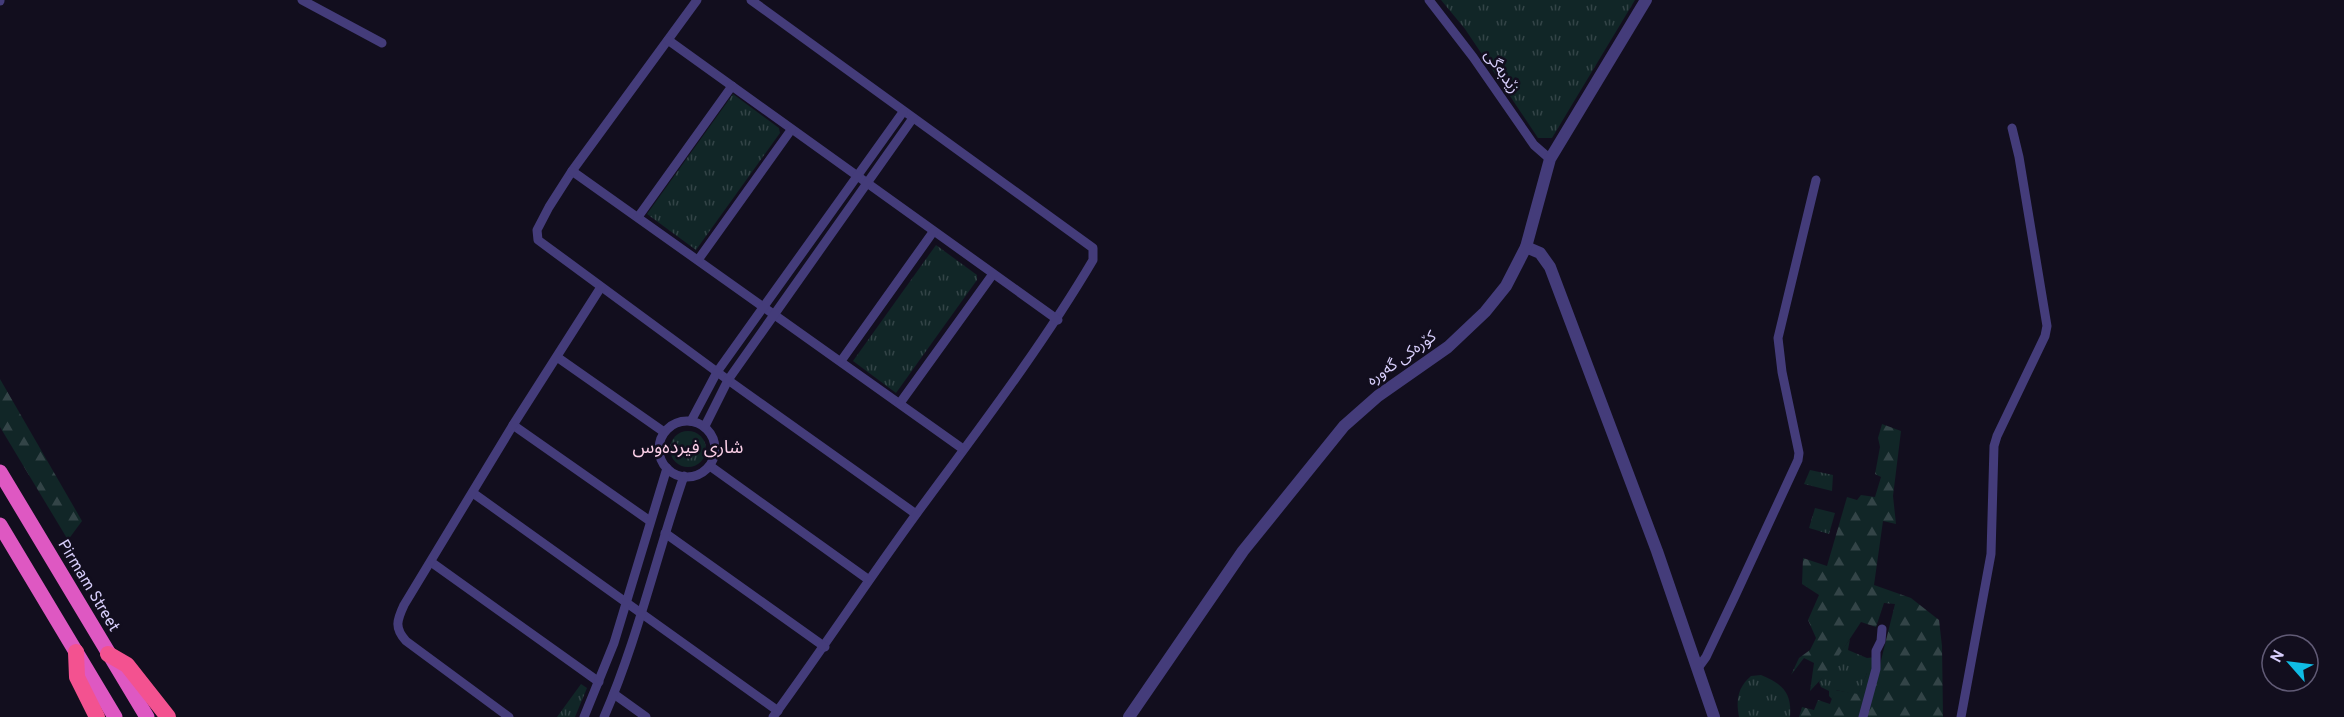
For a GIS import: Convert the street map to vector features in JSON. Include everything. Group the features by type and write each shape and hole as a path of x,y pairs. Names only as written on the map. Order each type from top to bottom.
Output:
{"highway":[{"name":"Pirmam Street","path":"0,472 147,717"},
{"path":"0,525 115,717"},
{"path":"76,652 77,677 97,717"},
{"path":"108,654 127,665 168,717"}],"street":[{"path":"302,0 382,43"},
{"path":"697,0 572,171 537,230 538,240 728,380 916,514"},
{"path":"473,493 627,602 776,714 916,514 1058,320 1094,260 1093,248 751,0"},
{"name":"زێدبەگی","path":"1429,0 1473,57 1534,146 1550,159"},
{"name":"کۆرەکی گەورە","path":"1129,717 1243,551 1344,426 1378,396 1448,347 1473,324 1506,286 1526,247 1550,159 1646,0"},
{"path":"668,40 857,178 1058,320"},
{"path":"638,217 732,86"},
{"path":"691,421 717,372 903,112"},
{"path":"705,426 728,380 913,118"},
{"path":"1961,717 1991,554 1994,446 2045,336 2047,326 2019,157 2012,128"},
{"path":"698,260 791,130"},
{"path":"572,171 963,449"},
{"path":"1698,668 1706,657 1731,606 1798,460 1799,453 1782,372 1778,338 1816,180"},
{"path":"841,361 933,232"},
{"path":"1526,247 1540,254 1550,267 1714,717"},
{"path":"900,403 993,274"},
{"path":"509,717 406,640 400,634 397,626 399,617 430,562 513,425 601,287"},
{"path":"557,357 664,432"},
{"path":"680,421 691,421 705,426 712,436 715,454 710,466 697,475 684,476 671,472 667,468 660,458 659,449 664,432 671,425 680,421"},
{"path":"513,425 650,521"},
{"path":"710,466 869,580"},
{"path":"584,717 627,602 667,468"},
{"path":"604,717 642,615 664,533 684,476"},
{"path":"664,533 825,647"},
{"path":"430,562 599,682"},
{"path":"1863,717 1876,669 1876,651 1881,641 1882,629"},
{"path":"614,694 646,717"}],"green space":[{"path":"1441,0 1635,0 1552,138 1538,138 1465,29"},
{"path":"733,94 779,128 780,133 696,250 647,214"},
{"path":"936,245 977,275 977,280 896,393 853,361"},
{"path":"0,379 82,521 68,540 0,427"},
{"path":"1882,424 1901,431 1893,496 1896,524 1883,521 1874,585 1911,598 1939,620 1942,646 1943,717 1867,717 1895,604 1884,603 1876,627 1861,622 1828,672 1810,691 1814,663 1804,658 1791,675 1799,658 1810,650 1816,638 1808,620 1819,595 1802,584 1803,558 1827,566 1847,497 1857,500 1861,495 1875,497 1881,477 1875,474 1880,447 1878,438"},
{"path":"688,431 701,436 706,449 701,462 688,467 675,462 670,449 675,436"},
{"path":"1810,470 1833,475 1832,491 1804,484"},
{"path":"1815,508 1835,513 1829,534 1809,528"},
{"path":"1850,639 1848,650 1867,658 1867,673 1858,695 1836,690 1832,699 1829,691 1821,687 1819,682"},
{"path":"1875,657 1862,717 1799,717 1802,707 1814,710 1818,700 1830,704 1835,690 1858,694 1867,673 1867,658"},
{"path":"1761,675 1784,690 1788,696 1790,717 1739,717 1740,690 1751,676"},
{"path":"581,684 587,688 575,717 557,717"}],"district":[{"name":"شاری فیردەوس","path":"688,448"}]}
